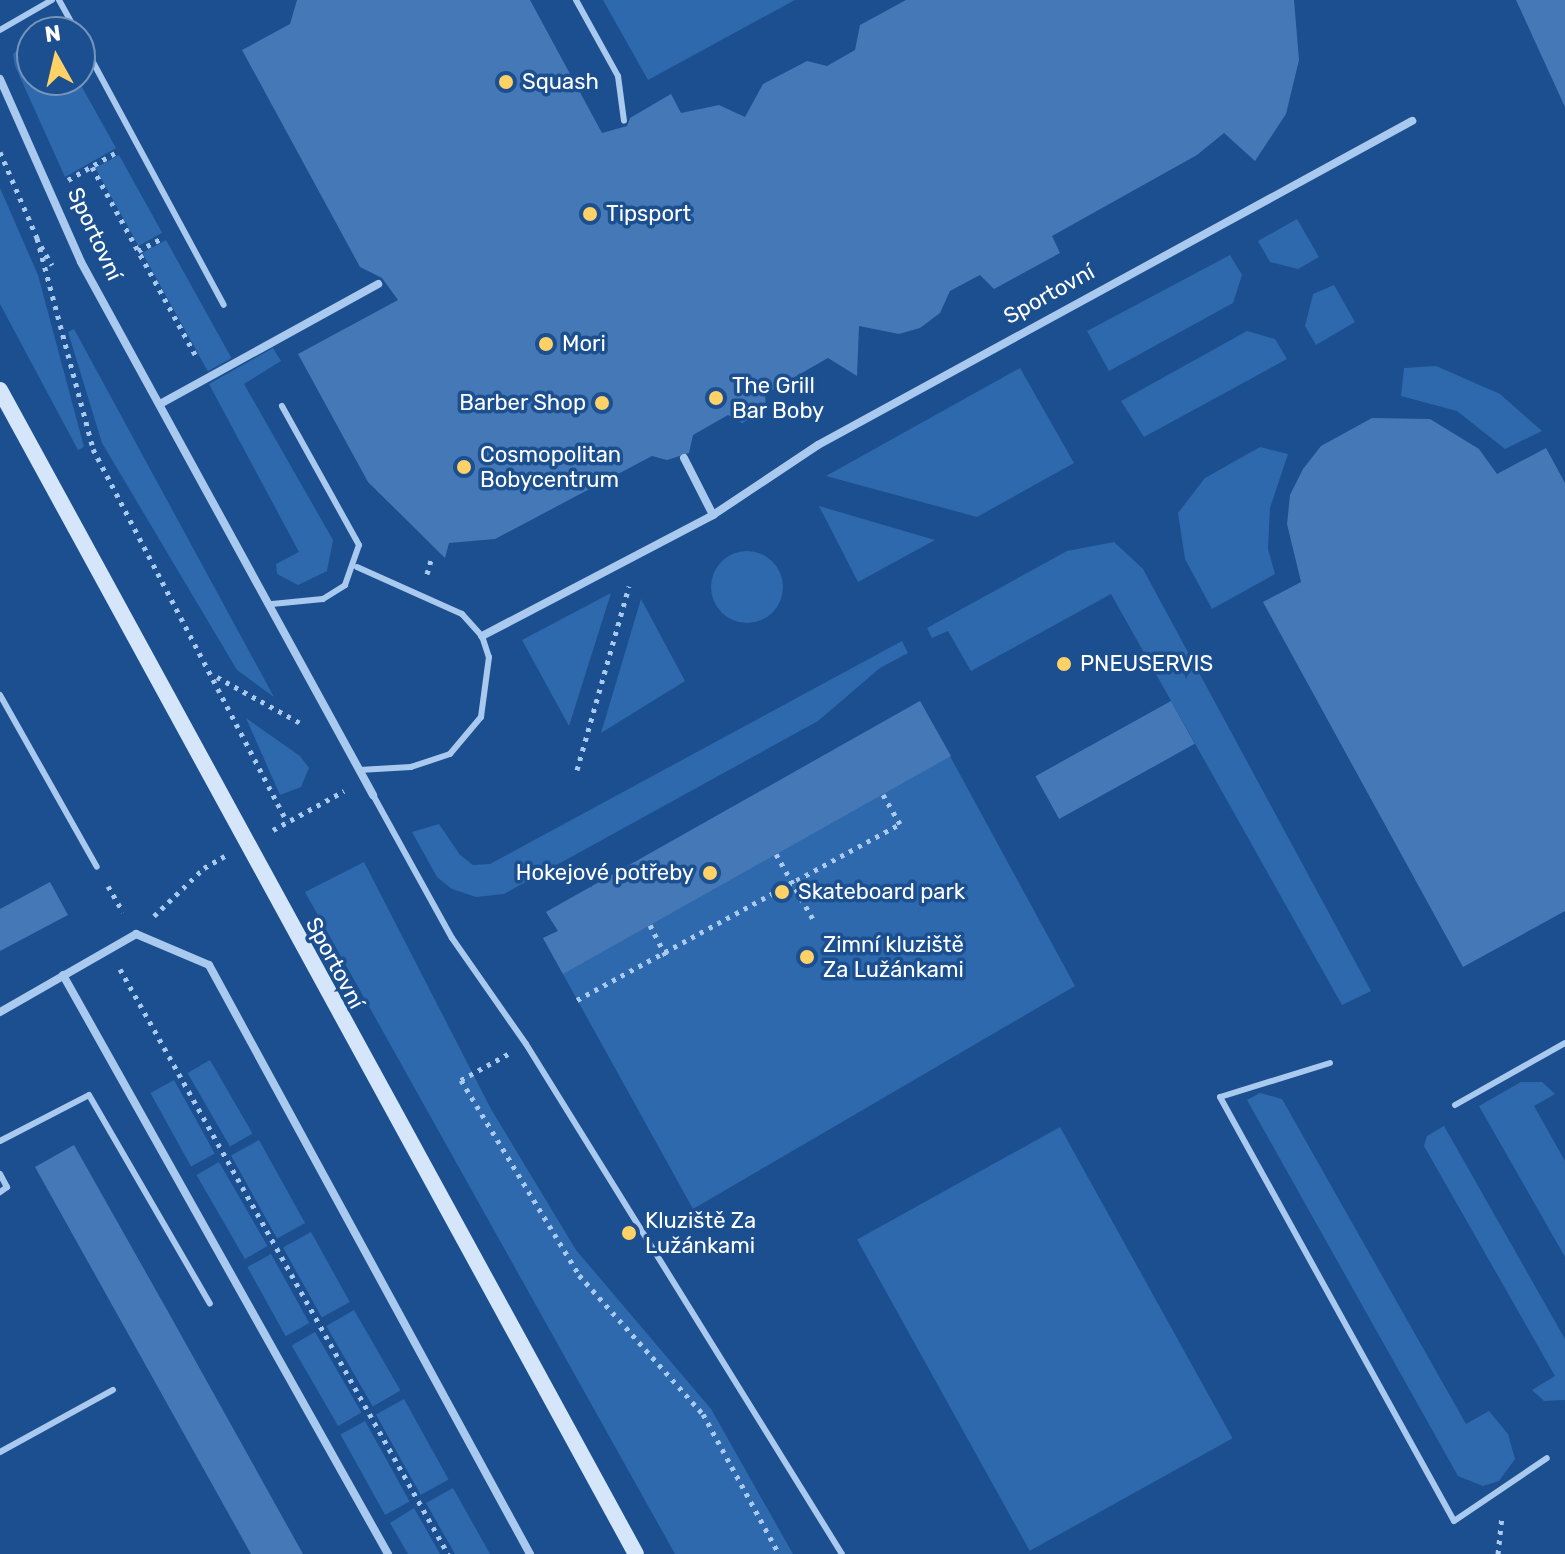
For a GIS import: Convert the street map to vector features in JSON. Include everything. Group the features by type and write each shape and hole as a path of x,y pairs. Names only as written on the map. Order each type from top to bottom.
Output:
{"main road":[{"name":"Sportovní","path":"0,390 636,1554"}],"street":[{"name":"Sportovní","path":"0,79 81,262 272,604 373,795"},
{"name":"Sportovní","path":"482,636 713,515 818,445 1412,121"},
{"path":"160,404 378,284"},
{"path":"684,458 713,515"},
{"path":"0,1012 136,934 209,965 530,1554"},
{"path":"63,975 388,1554"}],"lane":[{"path":"0,30 52,0"},
{"path":"576,0 618,76 624,121"},
{"path":"96,68 224,305"},
{"path":"272,604 323,599 345,585 357,567 359,545 352,526 282,406"},
{"path":"357,567 442,600 482,636 488,693 468,737 450,754 411,767 359,770"},
{"path":"0,695 97,867"},
{"path":"373,795 452,938 526,1044 842,1554"},
{"path":"1455,1105 1565,1043"},
{"path":"1330,1063 1220,1097 1454,1521 1547,1458"},
{"path":"0,1141 89,1095 210,1304"},
{"path":"0,1174 7,1187 0,1192"},
{"path":"0,1452 113,1390"}],"path":[{"path":"50,190 135,142"},
{"path":"0,152 37,238 93,449 216,677 287,821"},
{"path":"92,167 209,378"},
{"path":"577,770 638,554"},
{"path":"216,677 304,725"},
{"path":"136,934 204,868 341,791 373,795"},
{"path":"577,1000 667,956 900,824 883,794"},
{"path":"776,854 814,921"},
{"path":"650,925 667,956"},
{"path":"108,949 448,1554"},
{"path":"526,1044 461,1080 579,1275 703,1414 779,1554"}],"shaded area":[{"path":"603,0 795,0 648,80"},
{"path":"29,96 87,96 116,148 65,177"},
{"path":"119,155 162,233 139,246 95,168"},
{"path":"0,188 38,275 84,447 78,450 0,304"},
{"path":"1297,219 1319,257 1298,269 1270,262 1258,241"},
{"path":"166,240 231,358 208,371 142,253"},
{"path":"1230,255 1242,275 1233,303 1109,371 1087,331"},
{"path":"1334,285 1355,322 1316,345 1305,326 1313,294"},
{"path":"74,329 274,697 237,670 102,443 68,332"},
{"path":"1247,331 1275,339 1287,359 1144,437 1121,401"},
{"path":"273,348 281,361 244,384 333,540 327,571 298,585 277,574 276,564 299,552 209,384"},
{"path":"1436,366 1500,394 1542,431 1505,449 1457,411 1401,396 1404,368"},
{"path":"1020,368 1074,463 977,517 826,476"},
{"path":"1260,447 1288,454 1270,508 1268,549 1275,574 1212,609 1185,559 1178,513 1205,478"},
{"path":"819,506 935,540 858,582"},
{"path":"1114,542 1143,569 1371,991 1342,1005 1111,594 971,671 948,631 932,638 927,628 1067,551"},
{"path":"754,551 773,561 781,573 781,601 773,613 761,621 740,623 721,613 713,601 711,580 721,561 733,553"},
{"path":"611,593 569,726 522,640"},
{"path":"641,599 685,681 601,733"},
{"path":"902,641 908,653 880,668 818,721 504,894 476,897 452,889 437,877 412,832 439,824 460,855 473,865 490,864"},
{"name":"Zimní kluziště Za Lužánkami","path":"920,701 1075,986 693,1209 543,938 558,931 546,912"},
{"path":"246,718 300,756 309,768 301,787 280,795"},
{"path":"364,862 491,1109 576,1250 711,1409 793,1554 675,1554 305,892"},
{"path":"210,1060 252,1134 230,1147 187,1073"},
{"path":"174,1080 215,1153 191,1167 150,1093"},
{"path":"1521,1082 1542,1082 1555,1094 1534,1106 1565,1161 1565,1257 1479,1106"},
{"path":"1260,1093 1282,1099 1466,1424 1489,1411 1508,1434 1515,1459 1499,1481 1483,1486 1458,1476 1247,1100"},
{"path":"1444,1126 1565,1339 1565,1400 1544,1401 1532,1390 1555,1376 1424,1146 1427,1136"},
{"path":"1060,1127 1233,1438 1030,1551 857,1239"},
{"path":"259,1140 305,1223 277,1239 231,1156"},
{"path":"219,1162 267,1246 245,1259 196,1175"},
{"path":"311,1232 350,1302 322,1317 283,1248"},
{"path":"271,1254 309,1323 286,1336 247,1267"},
{"path":"354,1310 400,1391 373,1407 326,1326"},
{"path":"315,1332 362,1413 338,1426 292,1346"},
{"path":"404,1399 449,1479 421,1495 376,1415"},
{"path":"365,1421 410,1501 385,1515 341,1435"},
{"path":"453,1488 490,1554 455,1554 426,1503"},
{"path":"414,1508 440,1554 408,1554 390,1523"}],"building":[{"path":"297,0 530,0 602,133 627,126 630,118 671,94 681,113 719,105 745,117 763,84 807,61 827,66 855,50 860,25 906,0 1294,0 1299,60 1286,114 1255,161 1224,133 1197,155 1052,236 1060,253 994,289 980,275 950,291 940,313 920,328 899,334 859,326 857,376 828,358 765,394 766,409 742,423 728,415 693,435 689,453 667,460 652,456 495,539 449,543 445,558 368,482 298,354 398,300 382,278 360,267 242,50 290,24"},
{"path":"1516,0 1565,0 1565,107"},
{"path":"1372,418 1430,419 1479,449 1497,474 1546,448 1565,483 1565,911 1463,967 1263,602 1301,582 1287,524 1290,495 1303,469 1321,446"},
{"path":"920,701 951,756 563,974 543,938 558,931 546,912"},
{"path":"1171,701 1195,744 1059,819 1035,776"},
{"path":"50,882 68,915 0,951 0,909"},
{"path":"74,1145 303,1554 251,1554 35,1167"}],"place":[{"name":"Squash","path":"506,82"},
{"name":"Tipsport","path":"590,214"},
{"name":"Mori","path":"546,344"},
{"name":"The Grill Bar Boby","path":"716,398"},
{"name":"Barber Shop","path":"602,403"},
{"name":"Cosmopolitan Bobycentrum","path":"464,467"},
{"name":"PNEUSERVIS","path":"1064,664"},
{"name":"Hokejové potřeby","path":"710,873"},
{"name":"Skateboard park","path":"782,892"},
{"name":"Zimní kluziště Za Lužánkami","path":"807,957"},
{"name":"Kluziště Za Lužánkami","path":"629,1233"}]}
